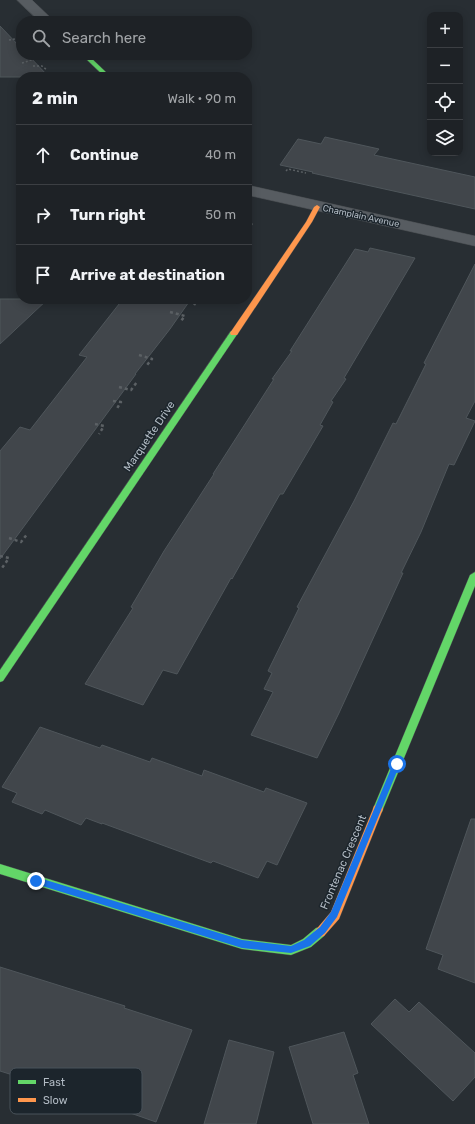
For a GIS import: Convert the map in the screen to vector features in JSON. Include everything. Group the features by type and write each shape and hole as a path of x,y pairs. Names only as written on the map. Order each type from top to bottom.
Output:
{"street":[{"path":"24,0 42,16"},
{"path":"90,60 103,72"},
{"name":"Champlain Avenue","path":"252,191 317,207 475,241"},
{"name":"Marquette Drive","path":"0,678 309,222 317,207"},
{"name":"Frontenac Crescent","path":"0,869 242,944 291,950 307,943 322,930 334,915 475,575"}],"path":[{"path":"9,40 16,40"},
{"path":"22,63 32,60"},
{"path":"33,66 42,66 47,70"},
{"path":"286,171 288,169 306,173"},
{"path":"170,312 185,316 180,322"},
{"path":"139,355 152,359 147,365"},
{"path":"119,387 131,390 137,382"},
{"path":"113,400 121,402 116,410"},
{"path":"95,424 104,426 99,434"},
{"path":"9,538 20,542 28,532"},
{"path":"0,556 8,558 2,568"}],"building":[{"path":"0,26 16,43 16,60 33,60 44,72 16,72 16,77 0,77"},
{"path":"325,137 379,149 374,155 475,177 475,209 280,165 298,139 321,144"},
{"path":"370,248 415,258 344,378 346,379 331,401 333,402 320,425 323,426 283,494 280,494 177,674 163,670 143,705 85,684 133,608 131,607 164,551 274,379 272,379 292,351 290,351 355,249 368,252"},
{"path":"475,264 475,401 466,418 475,421 454,465 449,464 421,532 401,573 403,573 339,713 317,758 251,735 273,692 264,689 272,673 268,671 299,608 297,607 354,501 393,423 396,424 426,364 424,363"},
{"path":"0,299 16,299 16,304 43,304 0,344"},
{"path":"119,304 188,304 0,559 0,451 20,427 30,430 87,357 79,355"},
{"path":"40,727 100,748 102,745 150,762 152,758 202,776 204,770 264,792 266,788 307,803 277,865 267,861 258,878 213,861 211,863 86,818 81,825 45,810 42,814 12,802 17,793 2,787"},
{"path":"471,819 475,819 475,983 438,969 443,955 426,949"},
{"path":"0,967 125,1006 124,1008 192,1030 156,1122 133,1114 142,1114 142,1068 10,1068 10,1074 0,1071"},
{"path":"395,999 409,1012 419,1002 475,1053 475,1077 453,1101 371,1024"},
{"path":"344,1032 358,1073 353,1075 369,1124 313,1124 289,1047"},
{"path":"229,1040 274,1052 256,1124 204,1124"}],"traffic: fast":[{"path":"90,60 103,72"},
{"path":"0,678 234,333"},
{"path":"378,809 475,575"},
{"path":"0,869 242,944 291,950 307,943 320,932"}],"traffic: slow":[{"path":"234,333 309,222 317,207"},
{"path":"320,932 335,915 378,809"}],"route":[{"path":"36,881 242,944 291,950 307,943 322,930 334,915 397,764"}]}
